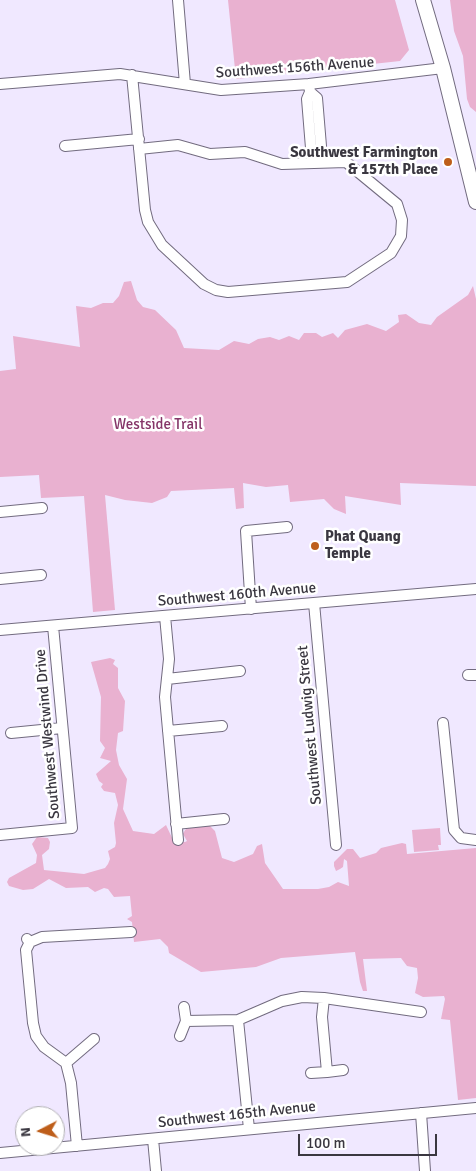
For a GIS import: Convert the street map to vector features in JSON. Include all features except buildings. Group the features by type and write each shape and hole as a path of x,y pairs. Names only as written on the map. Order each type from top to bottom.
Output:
{"main road":[{"path":"424,0 475,198"}],"street":[{"path":"178,0 185,84"},
{"name":"Southwest 156th Avenue","path":"0,84 132,74 221,90 310,88 443,68"},
{"path":"65,146 139,144 178,145 210,154 245,152 282,164 316,158 346,162 392,198 399,208 402,231 391,253 351,280 321,285 221,292 200,280 168,251 154,234 145,210 139,144 132,74"},
{"path":"310,88 316,98 321,146 316,158"},
{"path":"0,512 42,508"},
{"path":"250,609 246,531 287,527"},
{"path":"0,579 41,575"},
{"name":"Southwest 160th Avenue","path":"0,630 476,589"},
{"name":"Southwest Ludwig Street","path":"314,603 336,845"},
{"path":"165,616 169,658 165,697 178,840"},
{"name":"Southwest Westwind Drive","path":"0,835 72,828 53,626"},
{"path":"167,679 240,671"},
{"path":"443,723 452,824 458,836 468,840 476,840"},
{"path":"168,731 222,726"},
{"path":"11,733 62,728"},
{"path":"176,824 224,819"},
{"path":"77,1146 71,1083 66,1062 44,1047 36,1036 32,1023 26,950 29,941 42,937 131,932"},
{"path":"186,1021 238,1020 282,1001 302,997 324,998 421,1012"},
{"path":"324,998 322,1017 327,1072"},
{"path":"180,1036 186,1021 184,1007"},
{"path":"238,1020 249,1129"},
{"path":"66,1062 94,1039"},
{"path":"311,1073 343,1070"},
{"name":"Southwest 165th Avenue","path":"0,1153 476,1108"},
{"path":"420,1113 425,1171"},
{"path":"153,1139 156,1171"}],"green space":[{"path":"228,0 395,0 409,50 400,61 236,79"},
{"path":"450,0 476,0 476,112 470,107 467,99 463,56 454,31"},
{"name":"Westside Trail","path":"131,281 137,300 143,307 155,310 176,330 184,348 219,350 234,341 249,344 258,339 270,337 279,340 289,336 299,340 304,333 316,333 322,337 333,333 338,338 345,330 367,324 386,331 399,322 398,315 406,314 419,323 431,325 437,317 468,295 473,286 476,299 476,486 400,483 401,505 345,496 346,514 334,509 324,499 290,502 288,485 266,487 243,483 244,508 236,509 234,488 171,491 167,497 152,503 125,500 105,495 115,610 93,612 84,496 41,498 39,475 0,477 0,371 16,369 13,336 80,347 76,306 91,308 103,303 113,303 119,296 124,282"},
{"path":"110,658 115,660 113,664 118,668 118,688 125,701 123,731 118,733 116,750 119,765 127,779 123,809 133,831 154,834 166,825 174,842 185,842 187,841 183,834 193,824 209,825 215,831 222,858 234,862 253,854 257,846 262,844 265,863 283,889 318,889 329,887 338,882 349,886 347,861 344,859 343,867 336,871 334,866 334,862 347,849 353,849 360,858 376,853 381,848 402,843 406,844 407,854 476,848 476,1098 458,1100 450,1020 441,1019 444,996 423,997 415,993 418,978 417,968 407,966 401,958 363,959 367,991 363,991 360,982 355,952 281,958 256,967 201,972 169,953 168,947 160,939 134,942 132,922 127,919 132,916 130,896 114,897 108,889 104,888 95,892 88,887 66,888 49,879 33,889 23,890 9,886 7,882 9,878 36,863 37,855 32,844 37,837 48,838 50,842 49,849 42,855 44,870 84,874 105,868 108,864 110,859 108,851 115,847 116,843 114,823 118,805 115,793 104,791 101,787 103,784 99,781 96,774 111,761 100,758 105,748 100,741 101,697 91,662"},
{"path":"440,828 441,845 438,845 439,850 414,852 412,830"}],"place":[{"name":"Southwest Farmington & 157th Place","path":"448,162"},
{"name":"Phat Quang Temple","path":"315,546"}]}
